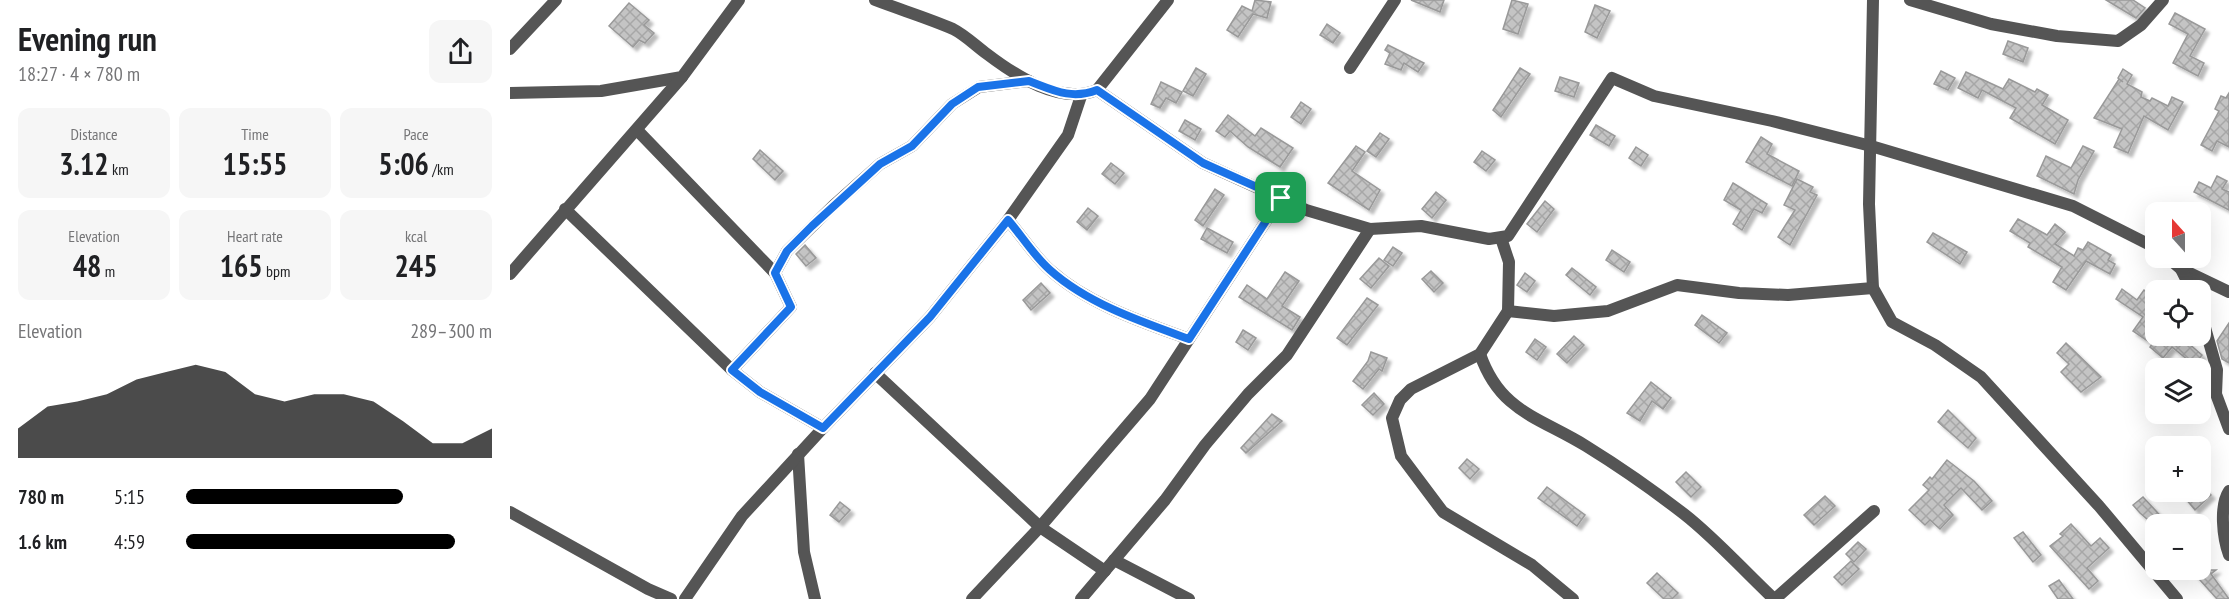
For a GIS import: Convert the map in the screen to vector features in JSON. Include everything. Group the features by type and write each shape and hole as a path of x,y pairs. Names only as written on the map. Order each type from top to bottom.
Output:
{"street":[{"path":"510,49 556,0"},
{"path":"510,274 682,77 738,0"},
{"path":"875,0 956,30 989,56 1029,81 1057,92 1081,96 1097,90 1168,0"},
{"path":"1350,68 1395,0"},
{"path":"1873,0 1869,204 1873,288 1892,322 1935,345 1981,377 2099,506 2177,599"},
{"path":"1910,0 1991,24 2057,36 2118,41 2141,25 2163,0"},
{"path":"510,93 602,91 682,77"},
{"path":"1097,90 1203,163 1306,210 1370,229 1421,226 1489,239 1508,236 1612,78 1654,96 1772,121 1871,146 2073,206 2145,242"},
{"path":"775,273 787,251 812,226 880,164 912,146 952,104 978,87 1029,81"},
{"path":"685,599 742,516 798,454 930,317 1008,220 1068,135 1081,96"},
{"path":"637,130 775,273 791,307 732,370"},
{"path":"972,599 1040,527 1150,399 1281,198"},
{"path":"565,209 732,370 760,392 823,428"},
{"path":"1008,220 1048,269 1069,285 1141,321 1189,339"},
{"path":"1081,599 1165,500 1205,445 1241,402 1287,355 1370,229"},
{"path":"1502,237 1509,262 1508,311 1480,354 1411,389 1400,400 1392,418 1401,456 1443,512 1532,565 1573,599"},
{"path":"2181,269 2186,280"},
{"path":"2181,269 2229,292"},
{"path":"1508,311 1554,316 1608,311 1677,285 1739,293 1788,295 1873,288"},
{"path":"2210,346 2217,370 2216,394 2229,429"},
{"path":"1480,354 1488,377 1520,412 1585,445 1648,488 1686,516 1774,599 1874,511"},
{"path":"875,373 1040,527 1105,571"},
{"path":"798,454 804,552 815,599"},
{"path":"2229,491 2225,497 2224,518 2225,544 2229,555"},
{"path":"510,512 648,589 671,599"},
{"path":"1114,560 1189,599"}],"building":[{"path":"1255,0 1271,2 1267,18 1253,14 1238,37 1227,30 1242,6 1252,11"},
{"path":"1411,0 1444,0 1440,12"},
{"path":"1512,0 1528,4 1518,34 1503,29"},
{"path":"2106,0 2133,0 2145,8 2136,18"},
{"path":"629,3 649,20 644,25 654,33 645,43 639,40 633,47 609,26"},
{"path":"1595,5 1610,11 1597,38 1585,32"},
{"path":"2175,13 2205,29 2190,56 2204,63 2198,76 2173,63 2188,34 2169,24"},
{"path":"1327,24 1340,33 1333,43 1320,35"},
{"path":"2008,41 2028,48 2023,62 2003,54"},
{"path":"1388,45 1424,63 1418,72 1404,63 1401,70 1385,64 1390,53 1385,50"},
{"path":"1196,68 1206,74 1193,96 1183,91"},
{"path":"1520,68 1530,74 1501,117 1493,110"},
{"path":"2123,69 2132,75 2127,84 2142,92 2141,97 2150,101 2152,98 2168,106 2172,97 2183,102 2168,130 2144,116 2128,153 2114,147 2122,129 2094,118 2119,79 2123,82 2118,78"},
{"path":"1941,71 1955,78 1948,90 1934,84"},
{"path":"1966,72 2003,89 2009,79 2035,92 2037,89 2048,95 2042,105 2068,120 2055,144 2010,118 2016,108 1982,90 1978,98 1958,88"},
{"path":"1560,77 1579,83 1574,97 1555,91"},
{"path":"1161,82 1182,92 1176,103 1166,98 1160,108 1151,104"},
{"path":"2229,93 2229,147 2217,141 2212,151 2201,145 2219,111 2215,109 2221,96 2226,98"},
{"path":"1301,102 1311,109 1301,124 1291,117"},
{"path":"1228,115 1255,136 1261,128 1293,148 1280,167 1248,147 1230,131 1225,137 1216,131"},
{"path":"1185,120 1201,129 1195,140 1179,131"},
{"path":"1596,125 1615,136 1609,146 1590,135"},
{"path":"1380,133 1389,139 1376,157 1367,151"},
{"path":"1761,137 1772,144 1767,154 1799,171 1792,186 1746,162"},
{"path":"1356,146 1365,152 1352,171 1380,190 1369,210 1328,183"},
{"path":"2083,146 2094,151 2078,180 2074,194 2037,176 2046,156 2071,168"},
{"path":"1636,147 1648,155 1641,166 1629,158"},
{"path":"760,150 783,171 775,180 753,159"},
{"path":"1482,151 1495,160 1486,171 1474,162"},
{"path":"1111,163 1124,173 1115,184 1102,174"},
{"path":"2217,176 2227,181 2222,189 2229,192 2229,210 2194,192 2199,182 2211,188"},
{"path":"1797,179 1813,187 1810,192 1817,195 1790,245 1778,237 1795,210 1784,205"},
{"path":"1733,183 1767,204 1762,213 1754,209 1742,230 1733,224 1741,210 1724,200"},
{"path":"1215,189 1224,195 1203,226 1195,220"},
{"path":"1436,192 1446,200 1432,218 1422,209"},
{"path":"1545,201 1554,209 1537,232 1527,224"},
{"path":"1088,208 1098,216 1087,230 1077,222"},
{"path":"2018,219 2047,235 2055,224 2065,232 2055,244 2074,256 2078,248 2083,250 2088,242 2111,255 2108,260 2115,264 2110,274 2086,261 2066,290 2053,282 2062,267 2028,247 2030,243 2010,231"},
{"path":"1207,228 1233,242 1227,253 1201,239"},
{"path":"1933,233 1967,252 1960,264 1927,242"},
{"path":"805,245 816,258 806,266 796,254"},
{"path":"1393,247 1402,253 1393,266 1384,260"},
{"path":"1612,250 1630,262 1624,272 1606,260"},
{"path":"1379,258 1389,266 1371,288 1360,279"},
{"path":"1572,268 1596,287 1590,295 1566,275"},
{"path":"1431,271 1443,283 1434,292 1422,279"},
{"path":"1285,272 1299,281 1282,306 1300,317 1292,330 1239,297 1247,285 1267,299"},
{"path":"1525,273 1535,281 1527,292 1517,285"},
{"path":"1041,283 1050,293 1031,310 1023,300"},
{"path":"2122,289 2137,300 2145,291 2145,339 2133,331 2143,317 2116,299"},
{"path":"1367,298 1378,305 1347,345 1337,338"},
{"path":"1702,315 1727,333 1719,343 1695,325"},
{"path":"2229,323 2229,363 2222,359 2217,341"},
{"path":"1243,330 1256,338 1248,350 1236,342"},
{"path":"1574,336 1584,345 1567,363 1557,354"},
{"path":"1535,339 1546,347 1537,360 1526,352"},
{"path":"2066,343 2101,377 2081,392 2061,372 2069,364 2057,353"},
{"path":"2192,346 2202,355 2200,358 2185,358 2172,347 2163,358 2150,347"},
{"path":"1371,352 1387,358 1382,371 1379,369 1363,389 1353,381 1368,361"},
{"path":"1651,382 1671,398 1663,409 1652,401 1640,421 1627,413"},
{"path":"1374,393 1384,404 1373,415 1362,405"},
{"path":"1948,410 1976,438 1968,448 1938,422"},
{"path":"1272,414 1282,421 1246,453 1241,448"},
{"path":"1467,459 1479,469 1470,479 1459,468"},
{"path":"1947,460 1974,481 1992,501 1982,510 1961,488 1944,505 1953,515 1940,529 1930,520 1925,525 1909,510 1929,490 1923,485 1930,477 1932,479"},
{"path":"1686,472 1701,487 1691,497 1676,482"},
{"path":"1547,487 1585,515 1577,526 1538,498"},
{"path":"1825,496 1835,506 1814,525 1804,515"},
{"path":"2143,497 2145,502 2159,514 2145,514 2145,517 2133,505"},
{"path":"840,502 850,510 839,522 830,515"},
{"path":"2188,502 2204,502 2195,510"},
{"path":"2071,524 2091,546 2100,538 2109,548 2087,568 2098,581 2089,589 2050,546 2063,536 2060,534"},
{"path":"2023,532 2041,555 2033,562 2014,538"},
{"path":"1858,542 1866,549 1854,562 1846,554"},
{"path":"1851,561 1859,569 1842,585 1834,577"},
{"path":"1657,573 1678,593 1672,599 1664,599 1647,583"},
{"path":"2211,574 2229,599 2217,599 2200,580 2211,580"},
{"path":"2059,580 2073,599 2058,599 2049,586"}],"route":[{"path":"1029,81 1057,92 1081,96 1097,90 1203,163 1281,198 1189,339 1141,321 1069,285 1048,269 1008,220 930,317 823,428 760,392 732,370 791,307 775,273 787,251 880,164 912,146 952,104 978,87 1029,81"}]}
